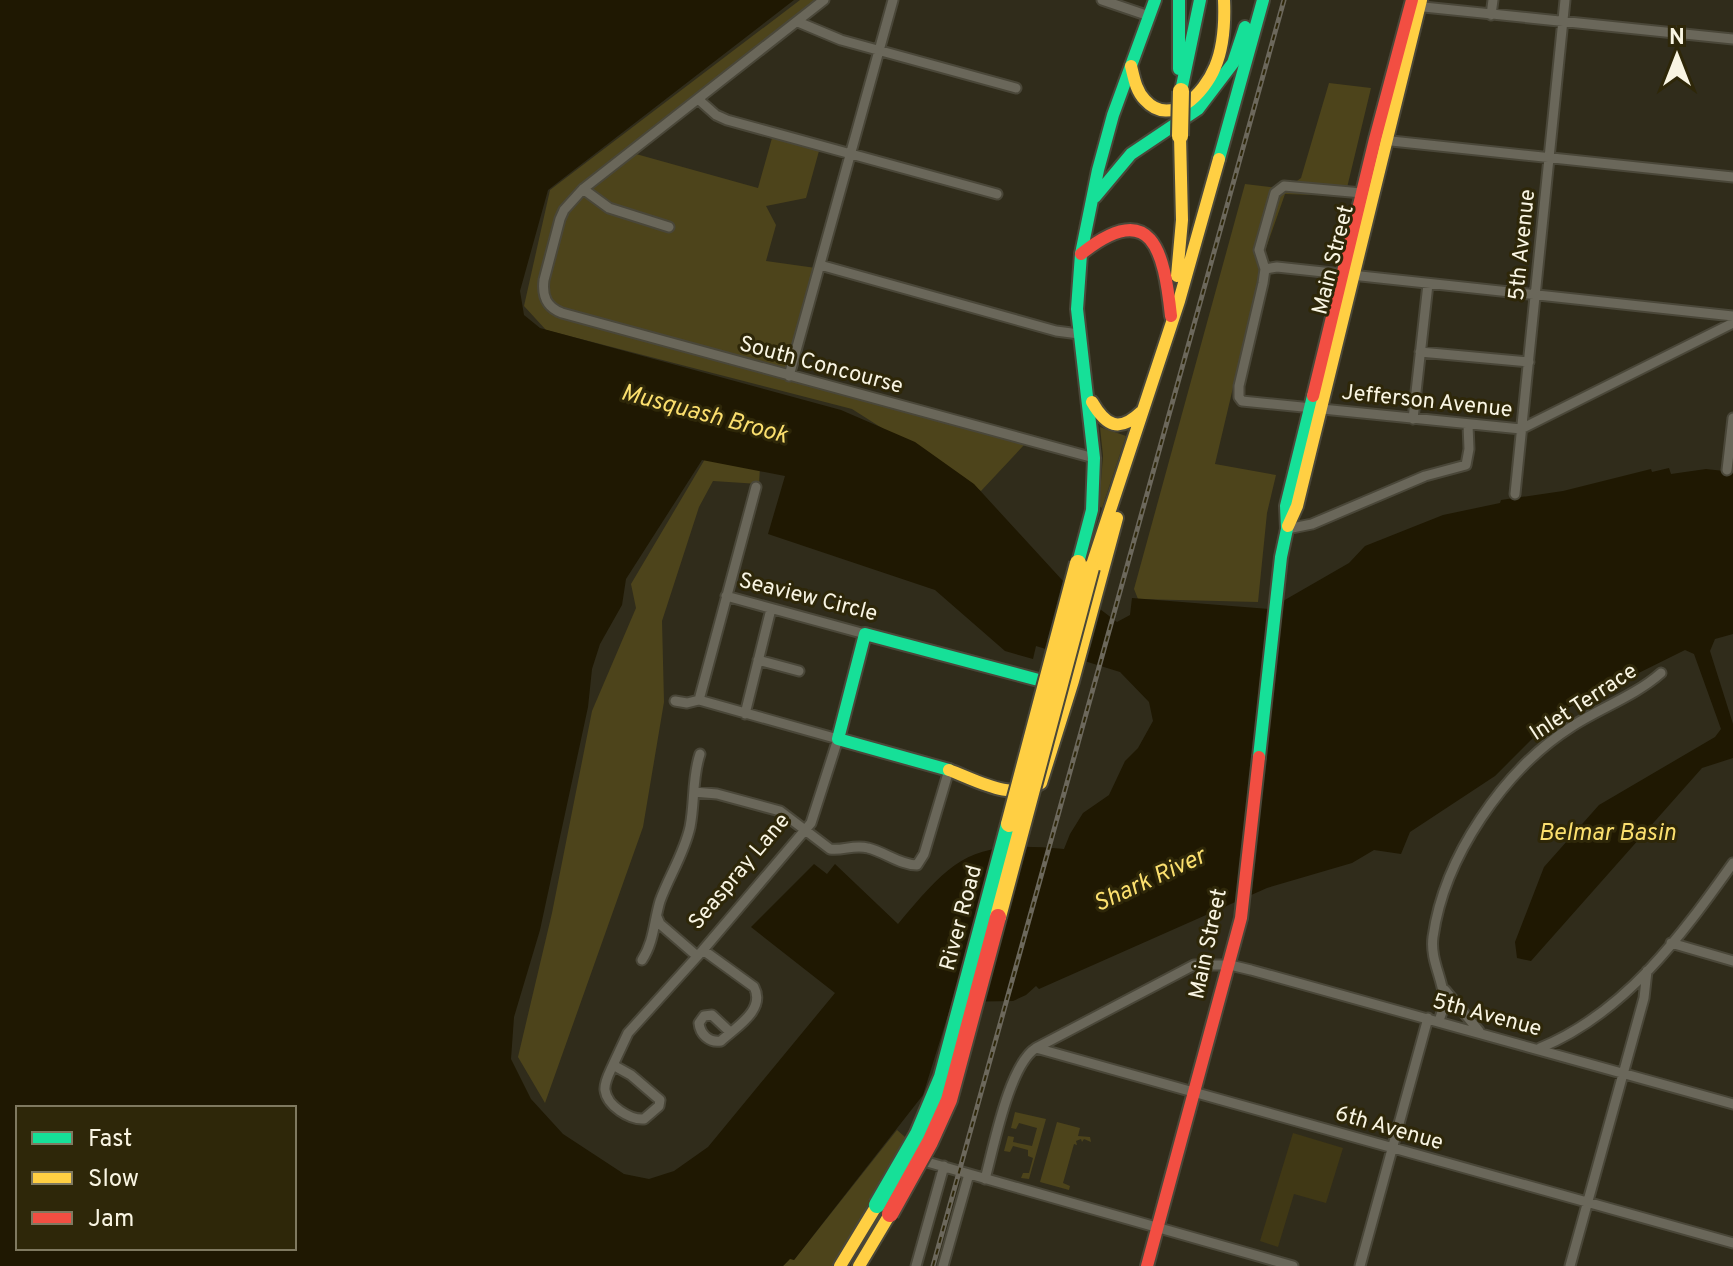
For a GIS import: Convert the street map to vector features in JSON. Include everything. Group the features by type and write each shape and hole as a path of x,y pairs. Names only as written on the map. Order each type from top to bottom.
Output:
{"main road":[{"path":"1171,322 1182,220 1179,0"},
{"path":"1181,91 1200,0"},
{"path":"1131,65 1134,88 1148,105 1168,111 1193,100 1206,86 1218,62 1223,42 1224,0"},
{"path":"1091,201 1131,154 1198,109 1217,87 1233,63 1255,0"},
{"path":"1090,569 1179,301 1263,0"},
{"name":"Main Street","path":"1147,1266 1241,918 1287,529 1286,506 1314,409 1415,3"},
{"path":"838,739 1020,793 1035,789 1046,772 1073,681 1090,569 1094,458 1077,309 1081,254 1112,120 1152,8"},
{"name":"Main Street","path":"1348,275 1362,193 1380,140"},
{"path":"1081,254 1109,230 1127,228 1141,232 1162,260 1171,322"},
{"path":"883,1209 930,1142 949,1100 1090,569 1155,373"},
{"path":"1087,394 1099,416 1107,423 1126,424 1143,409"},
{"name":"River Road","path":"848,1265 883,1209 942,1077 1046,682 1090,569"},
{"name":"Seaview Circle","path":"865,634 1046,682"},
{"name":"Seaspray Lane","path":"838,739 865,634"}],"street":[{"path":"669,227 609,208 583,189 824,0"},
{"path":"789,376 893,0"},
{"path":"1102,0 1152,8"},
{"path":"1491,15 1493,0"},
{"name":"5th Avenue","path":"1515,494 1565,0"},
{"path":"1415,3 1491,15 1733,39"},
{"path":"798,22 841,40 1016,88"},
{"path":"698,99 716,115 727,120 997,194"},
{"path":"1380,140 1733,177"},
{"path":"1362,193 1281,187 1275,193 1259,250 1265,269 1277,267 1733,316"},
{"name":"South Concourse","path":"583,189 560,219 544,280 544,298 551,308 1094,458"},
{"path":"820,265 1056,331 1079,334"},
{"name":"Jefferson Avenue","path":"1265,269 1239,397 1246,402 1521,429 1733,323"},
{"path":"1413,419 1428,284"},
{"path":"1420,352 1529,362"},
{"path":"1727,470 1733,418"},
{"path":"1287,529 1312,524 1425,476 1466,465 1468,425"},
{"path":"726,596 756,487"},
{"name":"Seaview Circle","path":"699,700 726,596 865,634"},
{"path":"745,714 771,609"},
{"path":"758,660 799,671"},
{"name":"Inlet Terrace","path":"1360,1266 1393,1148 1434,1020 1444,1002 1433,938 1449,879 1466,842 1497,795 1531,758 1554,739 1661,673"},
{"path":"675,701 687,703 699,700 838,739"},
{"name":"Seaspray Lane","path":"613,1065 628,1033 805,830 816,811 838,739"},
{"path":"642,960 661,898 683,853 700,754"},
{"path":"694,792 717,794 780,811 830,849 857,846 909,865 917,865 924,854 949,770"},
{"path":"1540,1048 1563,1039 1597,1018 1647,971 1733,863"},
{"path":"657,917 660,924 700,953 754,987 758,999 754,1010 730,1032"},
{"path":"1671,943 1733,961"},
{"path":"985,1179 1019,1065 1036,1048 1185,969 1197,964 1230,965"},
{"name":"5th Avenue","path":"1230,965 1540,1048 1733,1104"},
{"path":"1570,1266 1644,998 1647,971"},
{"path":"1439,980 1464,1015 1481,1032"},
{"name":"6th Avenue","path":"1036,1048 1733,1243"},
{"path":"613,1065 631,1075 660,1100 659,1106 644,1119 633,1119 606,1094 605,1085 613,1065"},
{"path":"899,1155 1293,1266"},
{"path":"916,1266 944,1166"},
{"path":"943,1266 969,1174"}],"shaded area":[{"path":"800,0 828,0 636,154 758,188 772,138 819,151 806,198 766,206 776,225 766,261 823,269 792,380 1024,445 981,491 852,409 546,330 524,306 550,190"},
{"path":"1329,83 1371,88 1345,196 1285,194 1266,248 1215,464 1276,475 1267,513 1258,602 1138,599 1134,589 1245,184 1286,189 1301,178"},
{"path":"1100,427 1126,436 1102,508 1099,506 1103,456"},
{"path":"705,459 760,467 759,484 713,481 699,507 662,621 664,702 643,827 545,1103 518,1057 552,913 592,711 636,608 631,584"},
{"path":"1015,1112 1046,1119 1029,1179 1021,1178 1023,1173 1029,1173 1033,1158 1028,1156 1028,1150 1013,1146 1010,1152 1004,1151 1008,1136 1014,1137 1013,1142 1032,1146 1037,1128 1019,1123 1016,1129 1011,1128"},
{"path":"1057,1122 1080,1128 1078,1136 1090,1137 1091,1142 1084,1139 1082,1142 1081,1139 1076,1141 1077,1145 1074,1144 1063,1183 1070,1186 1069,1190 1040,1182"},
{"path":"897,1130 913,1144 839,1266 783,1266 790,1258 794,1260"},
{"path":"1293,1133 1343,1148 1326,1203 1294,1194 1278,1247 1260,1241"}],"water":[{"path":"0,0 794,0 548,190 520,291 524,315 540,328 841,410 915,442 974,484 1063,581 1117,622 1130,615 1132,598 1269,609 1349,563 1365,546 1443,515 1500,503 1501,500 1563,491 1651,469 1652,472 1669,468 1671,474 1706,469 1733,472 1733,634 1715,639 1710,651 1733,724 1733,758 1702,768 1531,961 1517,958 1515,942 1544,867 1599,805 1715,737 1721,729 1694,654 1685,650 1558,713 1495,776 1410,832 1401,854 1374,850 1352,863 1267,888 1039,989 1036,986 1013,1001 952,1002 923,1095 794,1260 790,1259 783,1266 0,1266","holes":["702,460 785,476 768,534 935,590 1005,651 1033,659 1036,646 1120,672 1149,702 1153,721 1138,748 1125,761 1109,795 1083,813 1064,849 1007,847 968,858 935,882 898,924 835,864 827,874 814,864 751,927 835,993 708,1147 674,1171 649,1179 624,1174 563,1134 531,1099 511,1059 514,1017 540,930 588,707 592,669 600,644 622,605 626,579"]}],"railway":[{"path":"933,1266 1284,0"}],"traffic: fast":[{"path":"1078,563 1092,510 1094,458 1077,309 1081,254 1113,115 1155,0"},
{"path":"1179,0 1179,69"},
{"path":"1181,91 1200,0"},
{"path":"1219,159 1263,0"},
{"path":"1095,197 1131,154 1198,109 1233,63 1245,27"},
{"path":"1259,757 1281,557 1287,529 1286,506 1313,396"},
{"path":"949,770 838,739 865,634 1046,682"},
{"path":"877,1205 918,1134 942,1077 1009,824"}],"traffic: slow":[{"path":"1131,66 1139,93 1155,108 1166,111 1186,104 1204,87 1218,59 1223,34 1224,0"},
{"path":"1288,526 1297,506 1421,0"},
{"path":"1180,136 1181,91"},
{"path":"1177,276 1182,220 1180,136"},
{"path":"1091,568 1179,301 1219,159"},
{"path":"1092,402 1102,417 1114,424 1126,423 1141,412"},
{"path":"949,770 1007,790 1018,791 1041,783 1073,681 1117,518"},
{"path":"1009,824 1078,563"},
{"path":"998,917 1091,568"},
{"path":"840,1266 877,1205"},
{"path":"859,1266 890,1214"}],"traffic: jam":[{"path":"1313,396 1412,0"},
{"path":"1081,254 1124,230 1139,231 1150,239 1158,253 1171,316"},
{"path":"1147,1266 1241,918 1259,757"},
{"path":"890,1214 930,1142 949,1100 998,917"}],"water label":[{"name":"Musquash Brook","path":"704,415"},
{"name":"Belmar Basin","path":"1607,834"},
{"name":"Shark River","path":"1150,881"}]}
